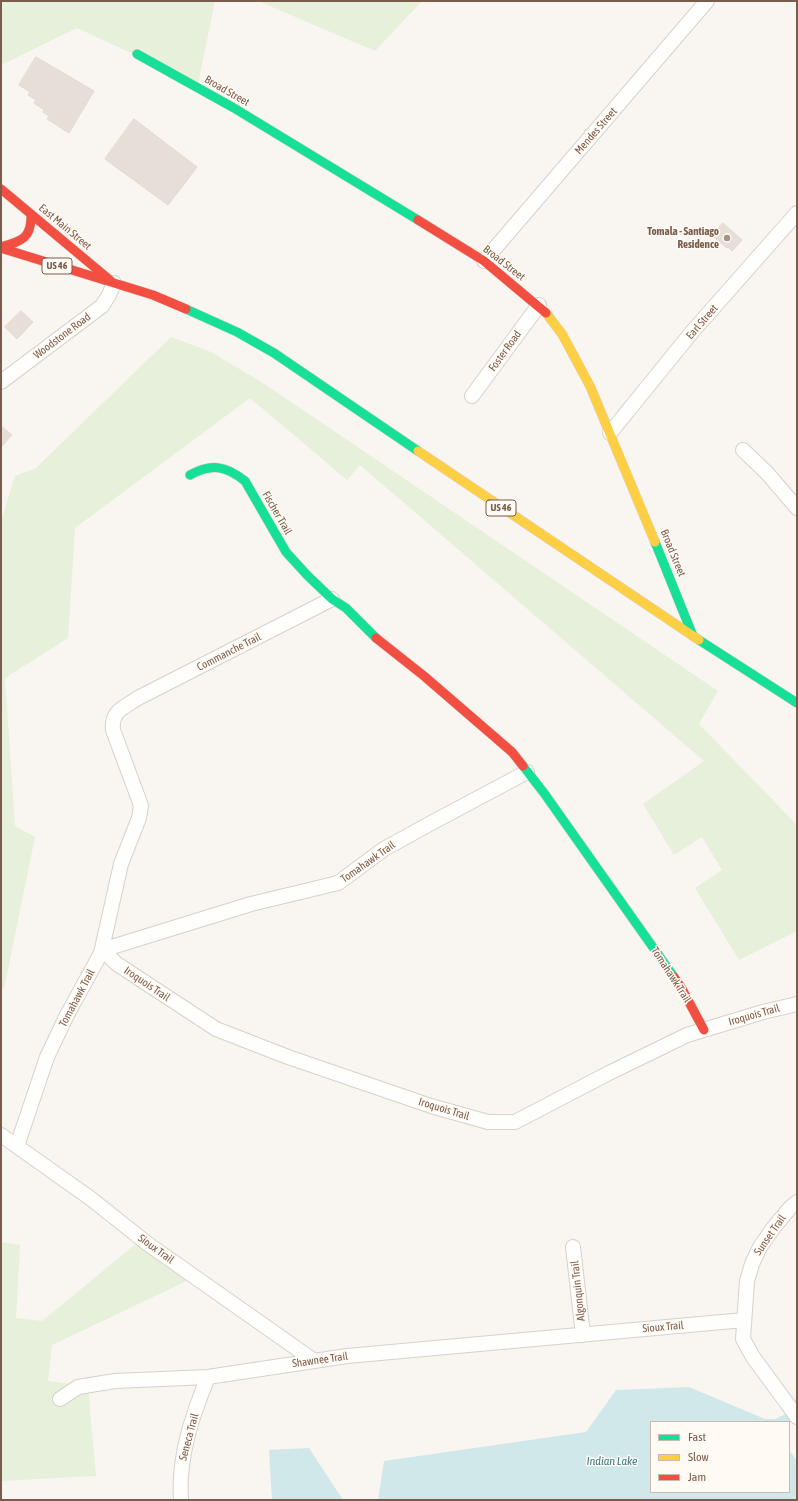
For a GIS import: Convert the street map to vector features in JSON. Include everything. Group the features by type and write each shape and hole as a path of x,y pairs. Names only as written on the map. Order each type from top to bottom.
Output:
{"street":[{"name":"Mendes Street","path":"484,261 707,1"},
{"name":"Broad Street","path":"137,54 234,108 468,250 484,261 544,310 562,334 590,386 694,636"},
{"name":"East Main Street","path":"1,189 114,283"},
{"name":"Earl Street","path":"610,433 692,332 797,213"},
{"path":"1,248 22,240 28,234 33,225 31,214"},
{"name":"US 46","path":"1,248 153,295 237,332 274,353 694,636 795,698"},
{"name":"Woodstone Road","path":"1,382 102,306 109,296 114,283"},
{"name":"Foster Road","path":"472,396 538,306"},
{"path":"744,450 767,473 797,508"},
{"name":"Fischer Trail","path":"190,475 199,470 211,467 224,468 235,473 245,481 286,552 306,575 332,599"},
{"path":"332,599 346,608 373,635 424,676 512,752 527,772"},
{"name":"Commanche Trail","path":"102,950 121,864 140,812 139,800 113,730 113,718 116,713 138,698 332,599"},
{"name":"Tomahawk Trail","path":"17,1146 47,1057 66,1015 102,950 250,904 338,883 384,849 527,772 548,799 682,989 704,1030"},
{"name":"Iroquois Trail","path":"102,950 117,964 216,1029 288,1057 431,1106 488,1122 515,1122 609,1073 687,1035 763,1012 797,1004"},
{"name":"Sioux Trail","path":"1,1135 90,1198 148,1244 313,1360"},
{"name":"Sunset Trail","path":"797,1202 774,1227 760,1247 752,1264 747,1282 743,1339 753,1357 797,1417"},
{"name":"Algonquin Trail","path":"573,1247 583,1335"},
{"name":"Sioux Trail","path":"583,1335 744,1320"},
{"name":"Shawnee Trail","path":"60,1399 78,1387 115,1381 208,1377 313,1360 583,1335"},
{"name":"Seneca Trail","path":"181,1500 181,1466 186,1442 208,1377"}],"green space":[{"path":"1,1 215,1 198,84 77,28 1,65"},
{"path":"258,1 422,1 375,51"},
{"path":"171,337 211,352 263,383 718,691 699,724 797,825 797,931 739,960 695,888 722,870 702,837 674,855 643,804 704,761 360,465 347,480 250,398 75,528 68,638 5,678 15,826 35,837 4,989 1,988 1,521 15,476 36,468"},
{"path":"1,1242 20,1245 16,1318 42,1321 137,1243 189,1280 52,1345 48,1381 88,1386 96,1476 1,1481"}],"water":[{"name":"Indian Lake","path":"689,1387 765,1419 775,1419 792,1411 797,1394 797,1417 790,1422 790,1421 650,1421 650,1493 790,1493 790,1451 797,1461 797,1500 378,1500 384,1461 586,1432 616,1390"},
{"path":"309,1448 343,1500 272,1500 269,1450"}],"building":[{"path":"36,57 94,91 69,133 47,119 49,116 43,112 44,110 34,103 36,100 28,95 30,92 19,85"},
{"path":"134,119 197,167 168,205 105,159"},
{"name":"Tomala - Santiago Residence","path":"723,223 742,240 732,251 712,236"},
{"path":"21,311 33,322 17,339 5,327"},
{"path":"1,426 12,435 1,447"}],"traffic: fast":[{"path":"137,54 234,108 418,220"},
{"path":"186,309 237,332 274,353 418,451"},
{"path":"190,475 205,469 219,468 225,469 245,481 286,552 332,599 346,608 376,638"},
{"path":"655,542 693,636"},
{"path":"699,640 797,703"},
{"path":"523,766 544,793 674,977"}],"traffic: slow":[{"path":"546,313 562,334 590,386 655,542"},
{"path":"418,451 699,640"}],"traffic: jam":[{"path":"1,189 111,281"},
{"path":"1,247 15,243 24,237 30,228 31,214"},
{"path":"418,220 484,261 546,313"},
{"path":"1,248 153,295 186,309"},
{"path":"376,638 424,676 512,752 523,766"},
{"path":"674,977 704,1030"}],"place":[{"name":"Tomala - Santiago Residence","path":"727,238"}]}
